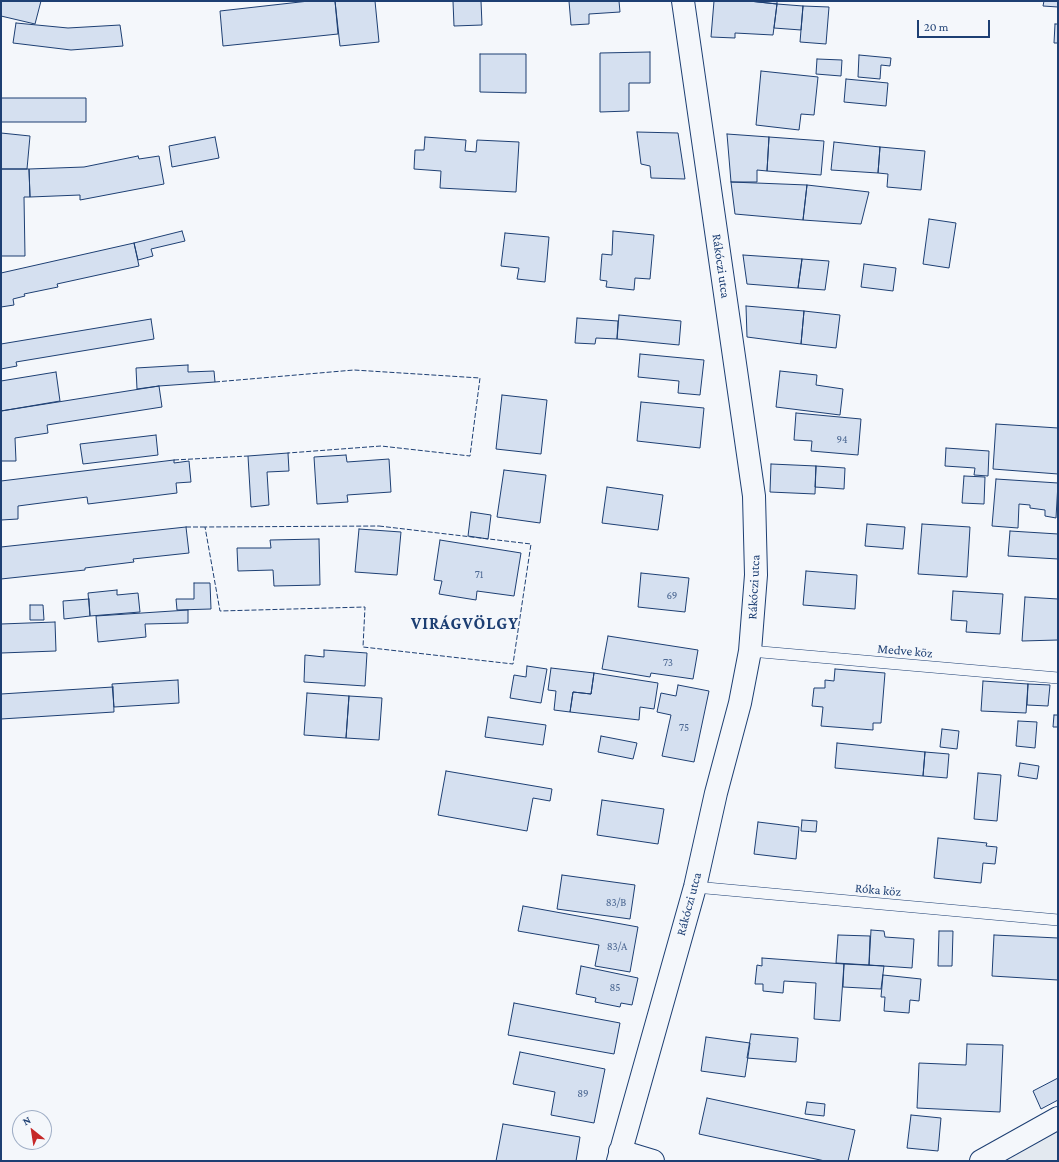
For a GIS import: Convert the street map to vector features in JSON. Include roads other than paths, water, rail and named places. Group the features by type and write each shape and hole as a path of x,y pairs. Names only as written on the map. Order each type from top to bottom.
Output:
{"street":[{"name":"Rákóczi utca","path":"619,1156 694,887 716,793 740,702 750,652 756,575 754,496 683,1"},
{"path":"981,1161 1058,1118"},
{"path":"619,1156 653,1161"}],"lane":[{"name":"Medve köz","path":"750,652 1058,678"},
{"name":"Róka köz","path":"694,887 1058,920"}],"district":[{"name":"VIRÁGVÖLGY","path":"465,624"}]}
